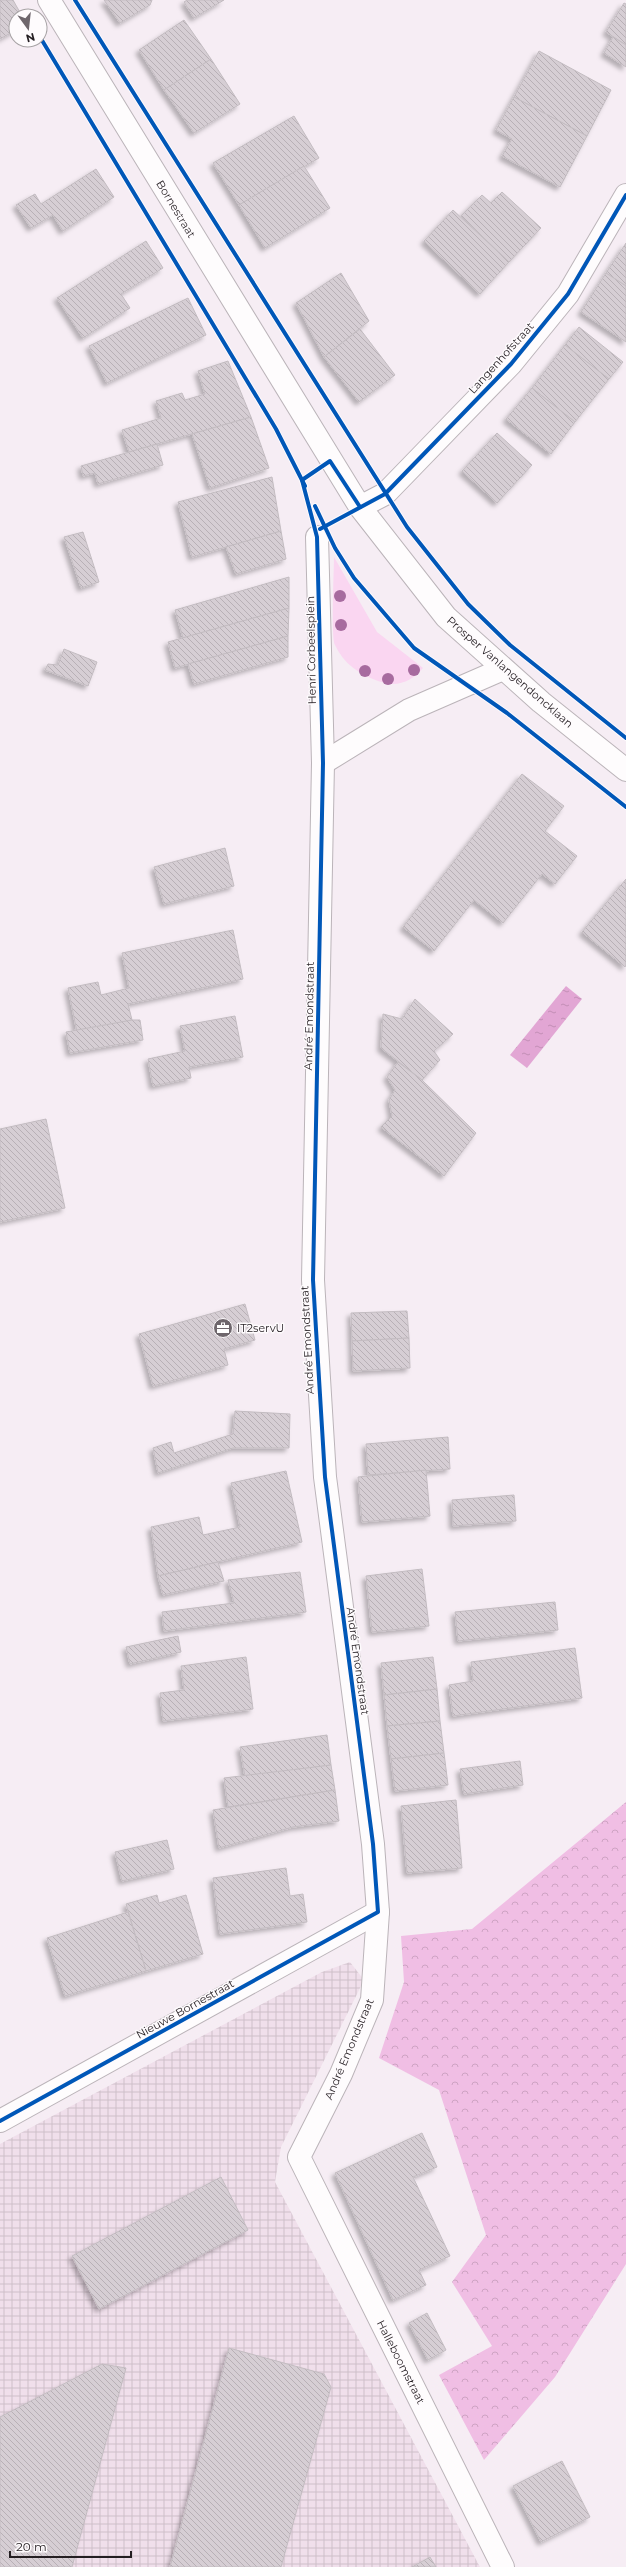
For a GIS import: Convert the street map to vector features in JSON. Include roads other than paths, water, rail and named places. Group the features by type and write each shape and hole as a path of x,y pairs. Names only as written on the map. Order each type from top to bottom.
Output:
{"street":[{"name":"Bornestraat","path":"49,0 304,419 360,507"},
{"name":"Langenhofstraat","path":"360,507 388,491 511,364 568,294 626,195"},
{"name":"Prosper Vanlangendoncklaan","path":"360,507 446,617 540,702 626,770"},
{"name":"Henri Corbeelsplein","path":"317,537 323,763"},
{"path":"323,763 409,710 504,669"},
{"name":"André Emondstraat","path":"299,2157 341,2074 372,2000 378,1912 373,1844 325,1477 313,1280 323,763"},
{"name":"Nieuwe Bornestraat","path":"0,2121 378,1912"},
{"name":"Halleboomstraat","path":"299,2157 503,2567"}],"water":[{"path":"566,986 582,999 527,1068 510,1055"}],"place":[{"name":"IT2servU","path":"223,1328"}]}
